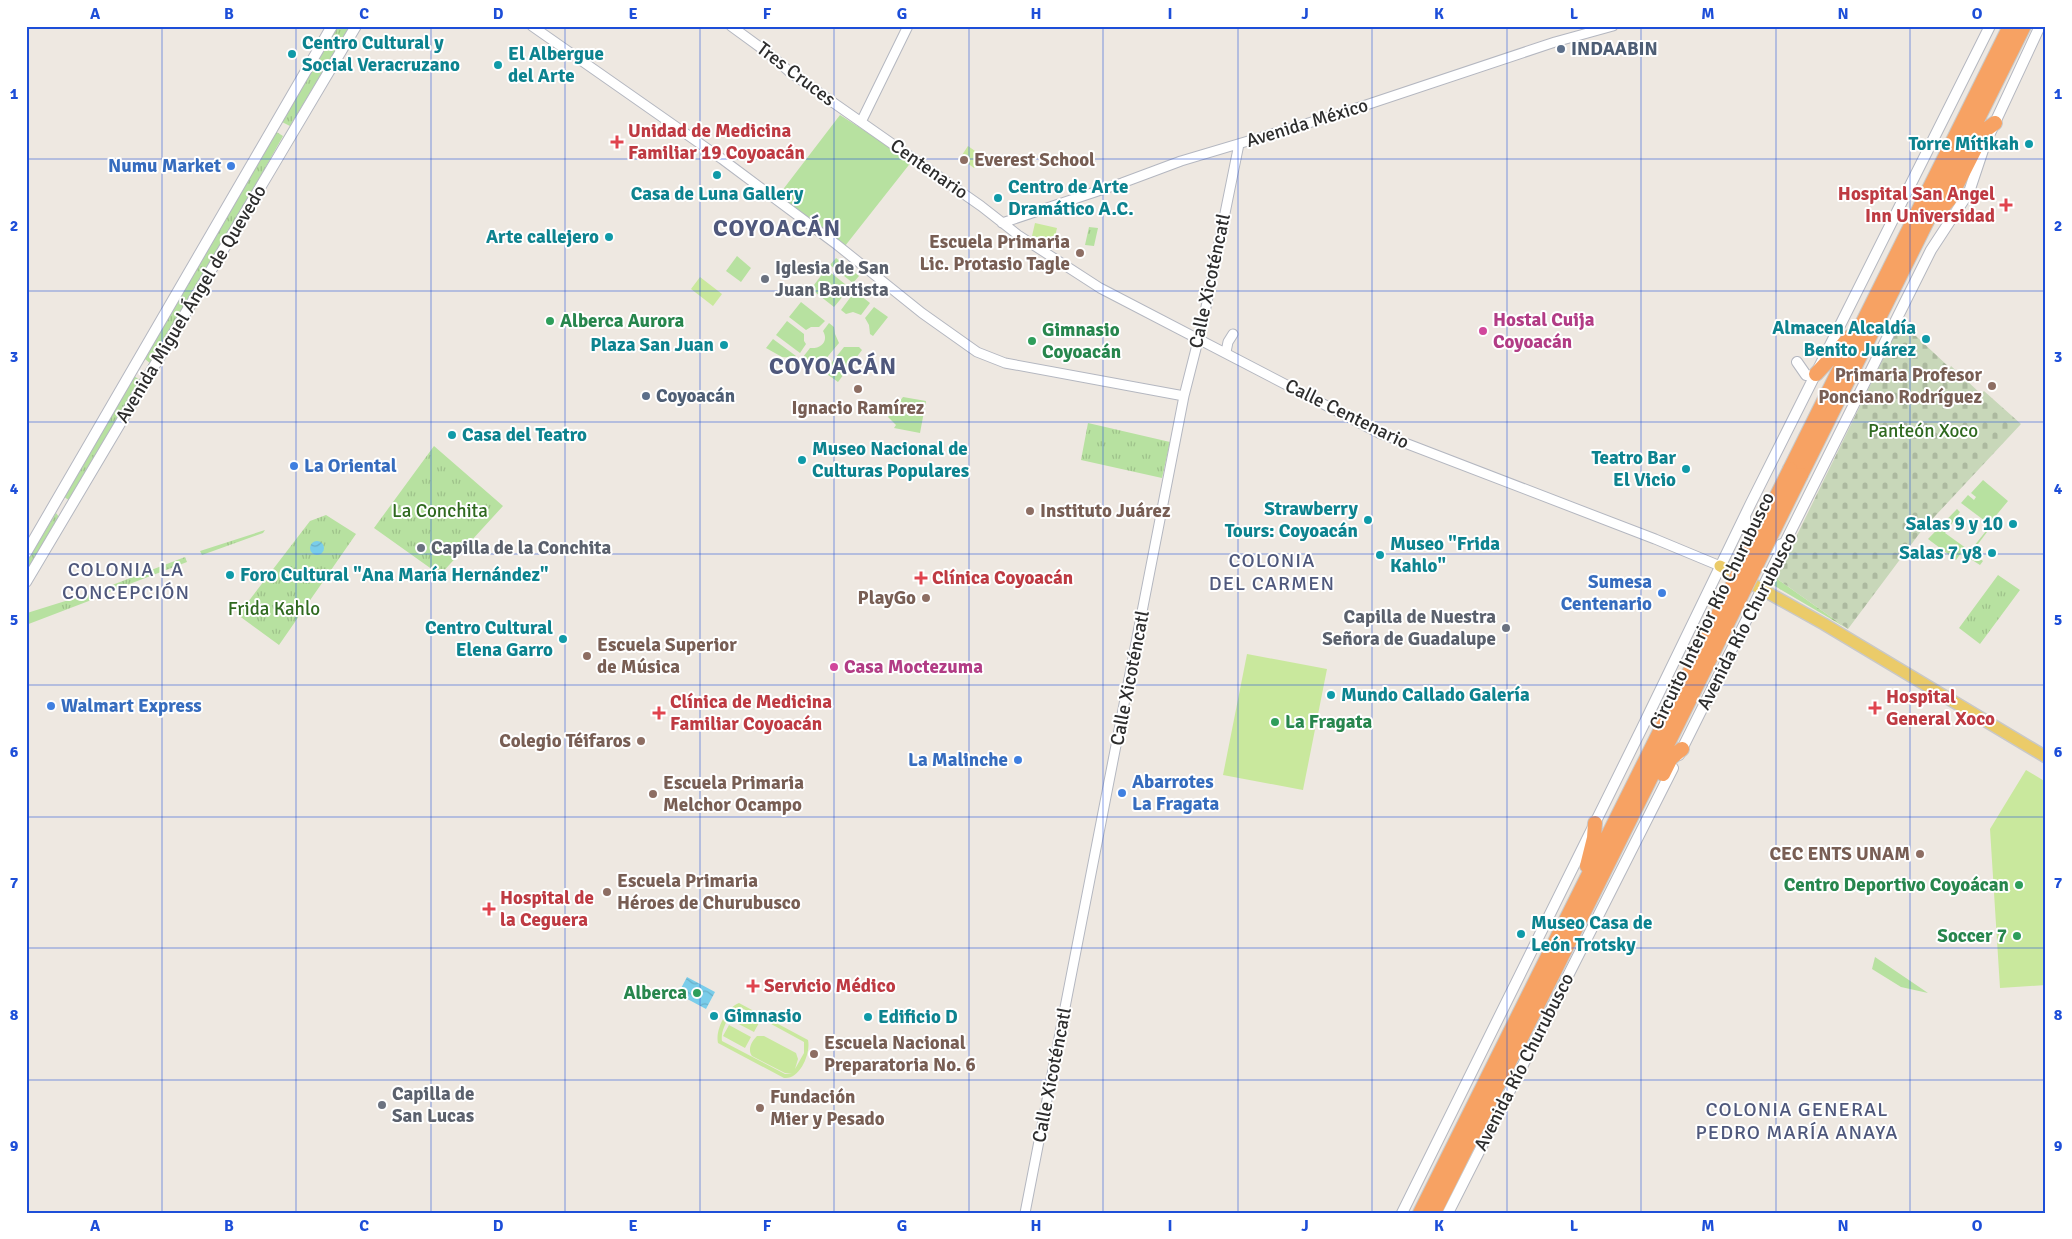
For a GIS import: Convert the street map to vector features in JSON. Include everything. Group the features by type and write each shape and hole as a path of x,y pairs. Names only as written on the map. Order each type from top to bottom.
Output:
{"highway":[{"name":"Circuito Interior Río Churubusco","path":"1420,1213 1584,886 1688,688 1795,472 1925,227 2005,49 2010,26"},
{"name":"Circuito Interior Río Churubusco","path":"1795,472 1864,320 2005,49 2024,26"},
{"path":"1925,227 1949,200 1984,131 1995,123"},
{"path":"1816,374 1864,320"},
{"name":"Circuito Interior Río Churubusco","path":"1434,1213 1628,823 1688,688"},
{"path":"1628,823 1650,799 1670,758 1682,749"},
{"path":"1584,886 1594,838 1595,823"}],"main road":[{"name":"Avenida Miguel Ángel de Quevedo","path":"26,553 332,26"},
{"name":"Avenida Miguel Ángel de Quevedo","path":"26,582 356,26"},
{"path":"1402,1213 1744,516 1990,26"},
{"name":"Avenida Río Churubusco","path":"1448,1213 1787,542 1931,250 1969,192 1995,123 2040,26"},
{"path":"1797,362 1806,375 1812,376 1816,374"},
{"path":"1744,516 1749,538 1755,543 1770,549 1787,542"},
{"path":"1720,566 1763,589 2046,757"}],"street":[{"path":"532,26 722,159 836,244 922,313 977,352 1005,363 1184,396"},
{"name":"Tres Cruces","path":"731,26 768,53 791,73 861,122"},
{"path":"861,122 908,26"},
{"name":"Avenida México","path":"999,220 1122,183 1181,161 1342,113 1555,42 1610,27"},
{"name":"Centenario","path":"861,122 999,220"},
{"name":"Calle Xicoténcatl","path":"1025,1213 1184,396 1198,338 1238,144"},
{"name":"Calle Centenario","path":"999,220 1018,235 1100,288 1379,433 1646,535 1720,566"},
{"path":"1226,352 1228,342 1233,334"}],"green space":[{"path":"337,26 350,26 290,126 280,121"},
{"path":"840,115 912,161 845,246 778,196"},
{"path":"275,131 283,136 224,242 151,364 145,359"},
{"path":"968,146 982,156 974,168 960,158"},
{"path":"1035,223 1057,228 1054,241 1032,236"},
{"path":"1089,227 1098,228 1094,246 1085,245"},
{"path":"737,256 751,268 741,282 726,271"},
{"path":"836,258 859,276 853,283 830,265"},
{"path":"826,269 850,288 834,307 811,289"},
{"path":"700,277 722,294 713,306 691,289"},
{"path":"855,291 870,303 861,315 853,312 846,314 841,310"},
{"path":"801,302 825,321 819,327 811,327 806,330 789,317"},
{"path":"874,307 888,317 873,336 870,334 869,325 865,318"},
{"path":"787,321 804,334 806,344 800,353 776,335"},
{"name":"Panteón Xoco","path":"1901,322 1950,368 1951,366 1981,394 1984,391 2021,424 1922,530 1848,629 1776,578"},
{"path":"829,323 834,327 839,343 819,367 803,357 810,348 823,344 825,335 823,331"},
{"path":"773,339 796,356 794,358 782,357 766,348"},
{"path":"844,347 859,347 862,350 838,382 824,372"},
{"path":"134,376 141,381 70,501 63,496"},
{"path":"903,397 926,401 920,433 894,428 896,425 888,417"},
{"path":"1088,423 1170,442 1162,478 1081,460"},
{"name":"La Conchita","path":"434,446 503,506 440,575 374,528"},
{"path":"1983,480 2008,501 1989,524 1961,503 1968,495 1974,500 1976,497 1971,493"},
{"path":"1957,509 1960,512 1945,533 1970,551 1986,531 1972,552 1983,561 1980,565 1961,553 1956,560 1928,539"},
{"path":"56,513 59,517 26,575 26,563"},
{"name":"Frida Kahlo","path":"326,515 356,534 279,645 238,615 310,521"},
{"path":"265,530 263,533 202,555 200,551"},
{"path":"185,557 187,562 106,593 107,587"},
{"path":"1998,575 2020,590 1980,644 1959,628"},
{"path":"1776,578 1848,629 1773,585"},
{"path":"91,593 94,599 26,625 27,613"},
{"name":"La Fragata","path":"1247,654 1327,669 1303,790 1223,775"},
{"name":"Centro Deportivo Coyoácan","path":"2026,770 2046,782 2046,985 2000,988 1990,829"},
{"path":"1875,957 1928,993 1901,987 1872,969"},
{"path":"739,1003 808,1040 806,1058 795,1075 784,1078 718,1043 718,1032 722,1020","holes":["740,1007 804,1042 804,1053 795,1069 798,1059 796,1053 764,1036 757,1036 752,1043 750,1048 752,1056 785,1073 792,1073 785,1074 722,1041 722,1037 729,1017"]},
{"path":"737,1009 760,1021 754,1032 731,1020"},
{"path":"729,1025 751,1037 745,1048 723,1036"}],"water":[{"path":"314,541 320,541 324,548 320,555 314,555 310,551 310,545"},
{"name":"Alberca","path":"687,977 715,992 706,1009 678,994"}],"place":[{"name":"INDAABIN","path":"1561,49"},
{"name":"Centro Cultural y Social Veracruzano","path":"292,54"},
{"name":"El Albergue del Arte","path":"498,65"},
{"name":"Unidad de Medicina Familiar 19 Coyoacán","path":"617,142"},
{"name":"Torre Mítikah","path":"2029,144"},
{"name":"Everest School","path":"964,160"},
{"name":"Numu Market","path":"231,166"},
{"name":"Casa de Luna Gallery","path":"717,175"},
{"name":"Centro de Arte Dramático A.C.","path":"998,198"},
{"name":"Hospital San Angel Inn Universidad","path":"2006,205"},
{"name":"Arte callejero","path":"609,237"},
{"name":"Escuela Primaria Lic. Protasio Tagle","path":"1080,253"},
{"name":"Iglesia de San Juan Bautista","path":"765,279"},
{"name":"Alberca Aurora","path":"550,321"},
{"name":"Hostal Cuija Coyoacán","path":"1483,331"},
{"name":"Almacen Alcaldía Benito Juárez","path":"1926,339"},
{"name":"Gimnasio Coyoacán","path":"1032,341"},
{"name":"Plaza San Juan","path":"724,345"},
{"name":"Primaria Profesor Ponciano Rodríguez","path":"1992,386"},
{"name":"Ignacio Ramírez","path":"858,389"},
{"name":"Coyoacán","path":"646,396"},
{"name":"Casa del Teatro","path":"452,435"},
{"name":"Museo Nacional de Culturas Populares","path":"802,460"},
{"name":"La Oriental","path":"294,466"},
{"name":"Teatro Bar El Vicio","path":"1686,469"},
{"name":"Instituto Juárez","path":"1030,511"},
{"name":"Strawberry Tours: Coyoacán","path":"1368,520"},
{"name":"Salas 9 y 10","path":"2013,524"},
{"name":"Capilla de la Conchita","path":"421,548"},
{"name":"Salas 7 y8","path":"1992,553"},
{"name":"Museo \"Frida Kahlo\"","path":"1380,555"},
{"name":"Foro Cultural \"Ana María Hernández\"","path":"230,575"},
{"name":"Clínica Coyoacán","path":"921,578"},
{"name":"Sumesa Centenario","path":"1662,593"},
{"name":"PlayGo","path":"926,598"},
{"name":"Capilla de Nuestra Señora de Guadalupe","path":"1506,628"},
{"name":"Centro Cultural Elena Garro","path":"563,639"},
{"name":"Escuela Superior de Música","path":"587,656"},
{"name":"Casa Moctezuma","path":"834,667"},
{"name":"Mundo Callado Galería","path":"1331,695"},
{"name":"Walmart Express","path":"51,706"},
{"name":"Hospital General Xoco","path":"1875,708"},
{"name":"Clínica de Medicina Familiar Coyoacán","path":"659,713"},
{"name":"La Fragata","path":"1275,722"},
{"name":"Colegio Téifaros","path":"641,741"},
{"name":"La Malinche","path":"1018,760"},
{"name":"Abarrotes La Fragata","path":"1122,793"},
{"name":"Escuela Primaria Melchor Ocampo","path":"653,794"},
{"name":"CEC ENTS UNAM","path":"1920,854"},
{"name":"Centro Deportivo Coyoácan","path":"2019,885"},
{"name":"Escuela Primaria Héroes de Churubusco","path":"607,892"},
{"name":"Hospital de la Ceguera","path":"489,909"},
{"name":"Museo Casa de León Trotsky","path":"1521,934"},
{"name":"Soccer 7","path":"2017,936"},
{"name":"Servicio Médico","path":"753,986"},
{"name":"Alberca","path":"697,993"},
{"name":"Gimnasio","path":"714,1016"},
{"name":"Edificio D","path":"868,1017"},
{"name":"Escuela Nacional Preparatoria No. 6","path":"814,1054"},
{"name":"Capilla de San Lucas","path":"382,1105"},
{"name":"Fundación Mier y Pesado","path":"760,1108"}],"district":[{"name":"COYOACÁN","path":"777,228"},
{"name":"COYOACÁN","path":"833,366"},
{"name":"COLONIA DEL CARMEN","path":"1272,572"},
{"name":"COLONIA LA CONCEPCIÓN","path":"126,580"},
{"name":"COLONIA GENERAL PEDRO MARÍA ANAYA","path":"1797,1120"}]}
